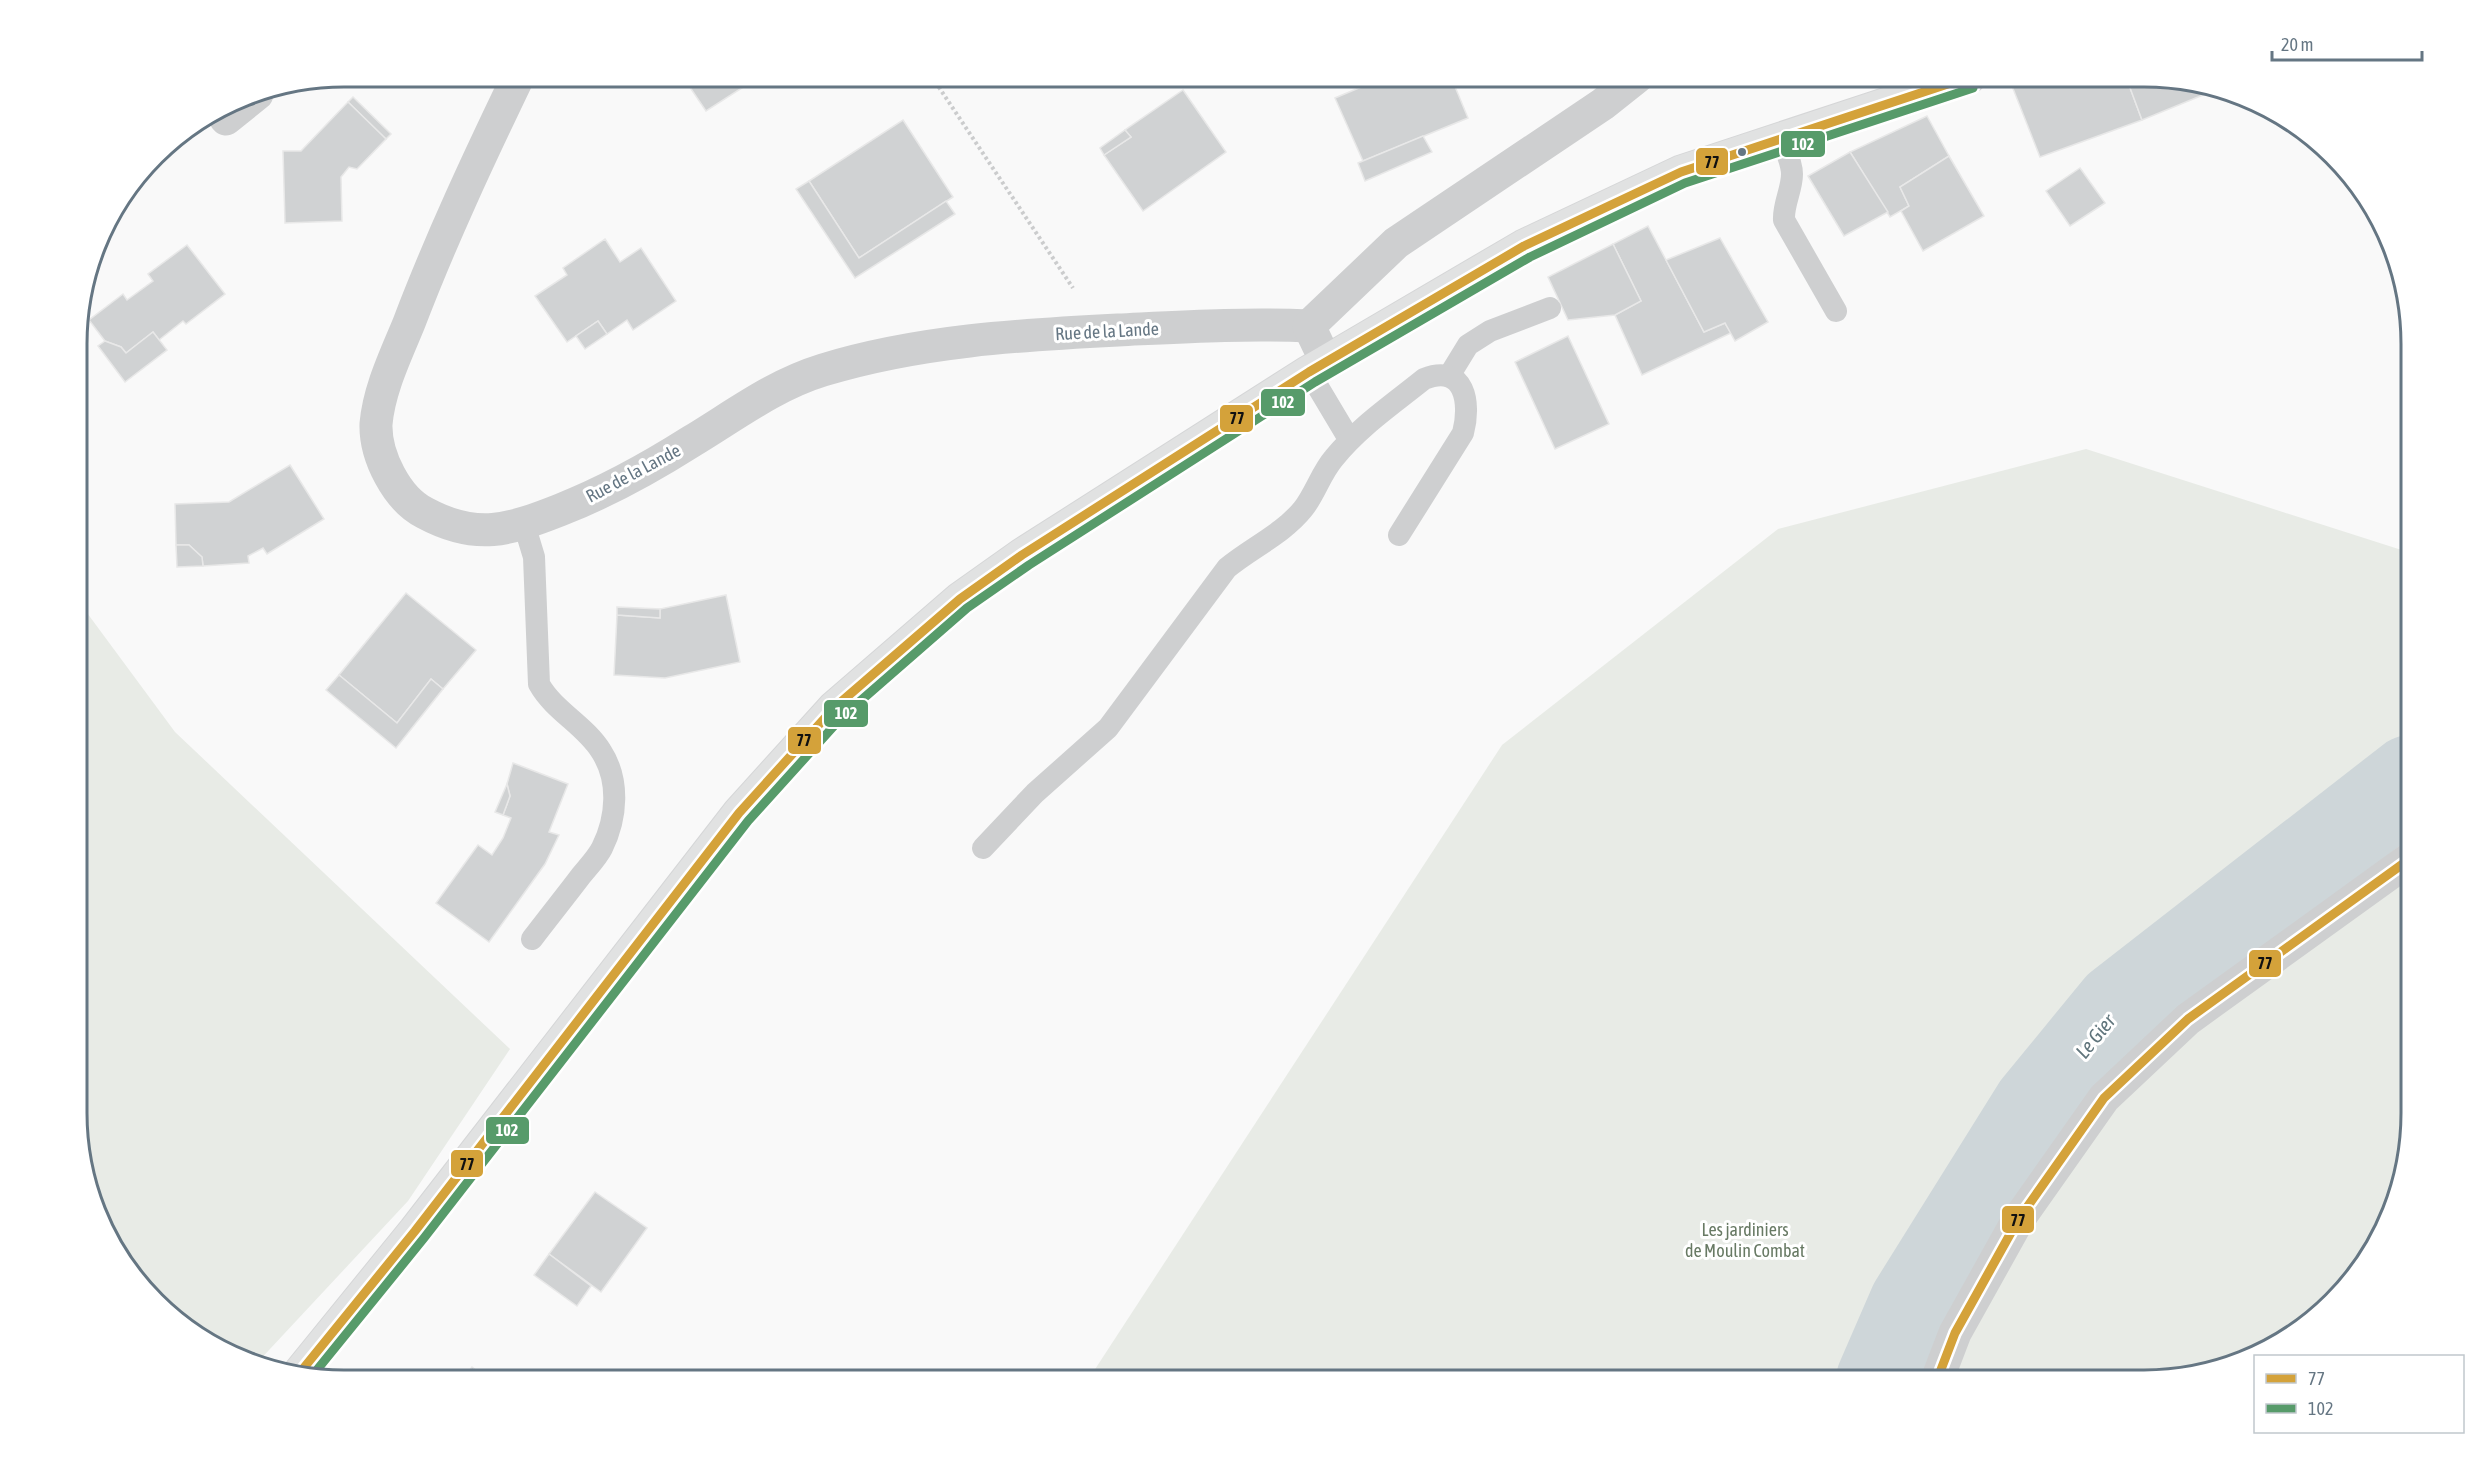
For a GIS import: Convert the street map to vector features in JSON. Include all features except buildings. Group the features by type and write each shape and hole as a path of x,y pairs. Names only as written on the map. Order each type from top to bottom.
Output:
{"main road":[{"path":"305,1367 415,1231 739,813 834,708 951,606 1022,555 1318,367 1524,246 1681,172 1918,87"}],"street":[{"name":"Rue de la Lande","path":"513,87 437,250 379,400 376,429 382,457 398,489 418,510 448,526 478,531 524,524 564,509 621,481 691,442 780,386 823,370 895,352 996,336 1245,324 1309,326"},
{"path":"1318,367 1309,326 1396,243 1604,104 1624,87"},
{"path":"226,119 237,110"},
{"path":"1941,1370 1955,1333 2018,1220 2104,1098 2188,1019 2401,865"}],"lane":[{"path":"1781,138 1792,168 1784,220 1836,311"},
{"path":"1449,376 1468,345 1490,331 1550,308"},
{"path":"1318,367 1349,439"},
{"path":"983,848 1035,793 1108,728 1227,568 1263,543 1303,509 1331,460 1349,439 1424,379 1437,374 1449,376 1458,383 1467,406 1463,433 1399,535"},
{"path":"524,524 534,557 539,684 546,696 602,751 611,771 615,795 612,820 602,849 532,939"}],"path":[{"path":"939,87 1073,289"}],"green space":[{"name":"Les jardiniers de Moulin Combat","path":"2086,449 2401,550 2401,1113 2399,1147 2392,1180 2375,1227 2348,1270 2314,1306 2273,1336 2227,1356 2178,1368 2144,1370 1095,1370 1502,745 1778,529"},
{"path":"87,613 175,732 510,1049 408,1201 263,1357 230,1344 187,1317 151,1283 121,1242 113,1227 96,1180 89,1147 87,1113"}],"waterway":[{"name":"Le Gier","path":"1885,1370 1914,1304 2037,1107 2119,1007 2401,788"}],"transit line":[{"name":"77","path":"305,1367 415,1231 739,813 834,708 960,599 1022,555 1309,372 1524,246 1681,172 1939,87"},
{"name":"102","path":"318,1368 424,1238 748,821 842,717 967,608 1029,565 1315,382 1530,257 1685,183 1973,88"},
{"name":"77","path":"1941,1370 1955,1333 2018,1220 2104,1098 2188,1019 2401,865"}]}
